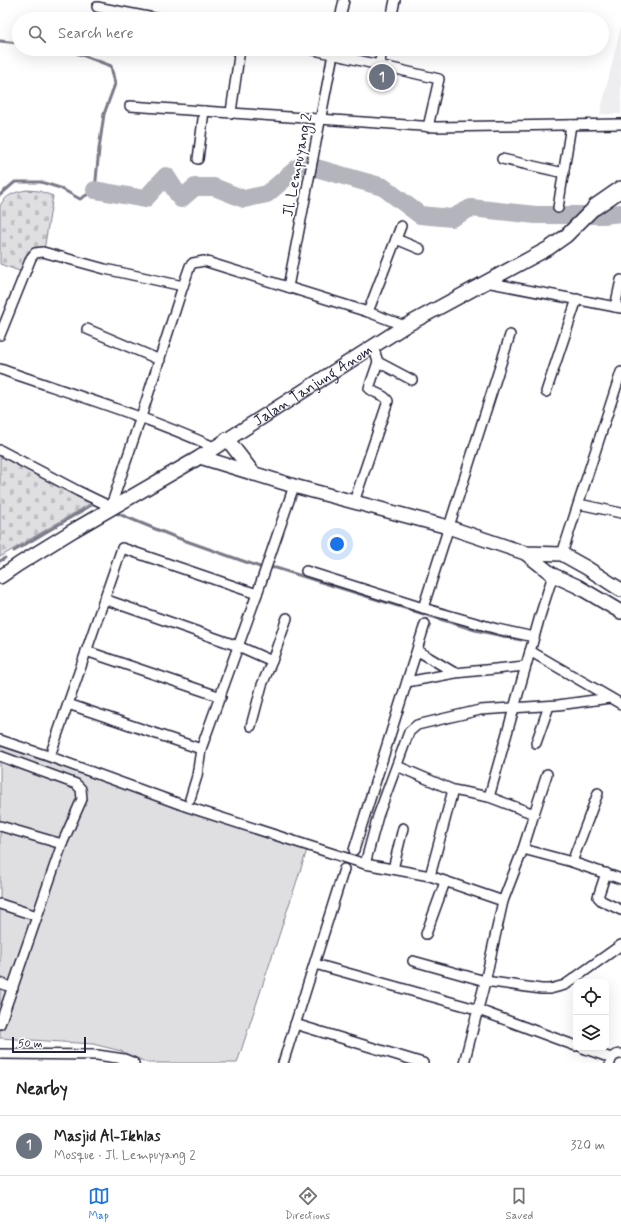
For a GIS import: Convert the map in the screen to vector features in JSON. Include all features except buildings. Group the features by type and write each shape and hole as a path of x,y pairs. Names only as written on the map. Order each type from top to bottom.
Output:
{"main road":[{"name":"Jalan Tanjung Anom","path":"0,577 31,556 111,508 200,457 405,326 549,248 566,236 595,207 621,189"},
{"path":"227,439 254,474"},
{"path":"200,457 294,486 448,527 525,553 562,554 621,590"},
{"path":"525,553 553,575 582,589 621,612"},
{"path":"553,575 562,554"}],"street":[{"path":"341,12 344,0"},
{"path":"392,12 395,0"},
{"path":"97,6 126,12"},
{"path":"231,112 239,56"},
{"name":"Jl. Lempuyang 2","path":"288,287 333,56"},
{"path":"351,56 439,78 428,127"},
{"path":"379,64 381,56"},
{"path":"130,106 428,127 465,128 621,124"},
{"path":"198,159 204,111"},
{"path":"558,208 571,125"},
{"path":"502,159 564,173"},
{"path":"368,312 401,226"},
{"path":"396,239 420,249"},
{"path":"0,335 30,258 35,253 43,252 105,269 183,286"},
{"path":"0,450 111,508 183,286 190,266 193,263 204,261 368,312 405,326"},
{"path":"486,282 618,308 621,280"},
{"path":"546,392 577,299"},
{"path":"87,329 160,360"},
{"path":"423,608 510,335"},
{"path":"354,502 388,401 385,396 374,392 369,388 378,362 373,346"},
{"path":"378,362 412,380"},
{"path":"0,369 141,417 214,447"},
{"path":"562,554 620,376"},
{"path":"190,799 198,771 201,749 258,594 294,486"},
{"path":"579,504 621,513"},
{"path":"52,750 122,548 258,594"},
{"path":"306,571 423,608 497,629 534,637"},
{"path":"489,797 553,575"},
{"path":"104,600 238,646 272,661"},
{"path":"251,726 262,685 287,618"},
{"path":"354,850 418,651 425,624"},
{"path":"86,651 221,697"},
{"path":"418,651 455,673"},
{"path":"530,651 621,704"},
{"path":"407,682 455,673 526,666"},
{"path":"365,864 378,816 410,732 416,725 480,710 549,706 610,698"},
{"path":"68,704 201,749"},
{"path":"536,743 549,706"},
{"path":"0,740 188,806 365,864 430,876 503,901"},
{"path":"0,756 76,784 81,789 82,799 62,844 0,1024"},
{"path":"397,766 453,790 489,797 534,814"},
{"path":"464,1063 486,981 503,901 523,849 547,774"},
{"path":"430,876 453,790"},
{"path":"572,862 598,793"},
{"path":"0,826 62,844"},
{"path":"393,869 403,828"},
{"path":"523,849 572,862 621,879"},
{"path":"283,1063 344,869"},
{"path":"606,873 598,897 602,901 621,910"},
{"path":"426,934 445,882"},
{"path":"0,904 37,916"},
{"path":"413,961 486,981 541,989 565,985 621,945"},
{"path":"315,964 478,1010 573,1045"},
{"path":"0,983 13,988"},
{"path":"295,1024 372,1049 423,1063"},
{"path":"589,1051 611,1061 617,1054 621,1054"},
{"path":"0,1054 124,1059 134,1063"}],"shaded area":[{"path":"621,26 621,114 600,114"}],"green space":[{"path":"27,190 39,191 53,196 44,250 22,272 0,264 0,206 5,199 11,195"},
{"path":"0,455 91,503 0,557"},
{"path":"0,746 307,850 237,1063 148,1063 121,1051 93,1044 0,1038"}],"waterway":[{"path":"0,41 12,42"},
{"path":"0,195 15,182 41,182 60,188 80,199 95,190 104,114 115,84 111,66 85,56"},
{"path":"95,190 145,199 166,176 181,199 195,187 214,187 244,199 267,194 302,164 383,187 420,215 452,218 471,208 536,215 603,215 621,213"},
{"path":"14,551 95,503"},
{"path":"114,512 175,537 260,567 276,568 475,630 521,640"},
{"path":"0,561 5,558"}],"place":[{"name":"Masjid Al-Ikhlas","path":"382,77"}]}
